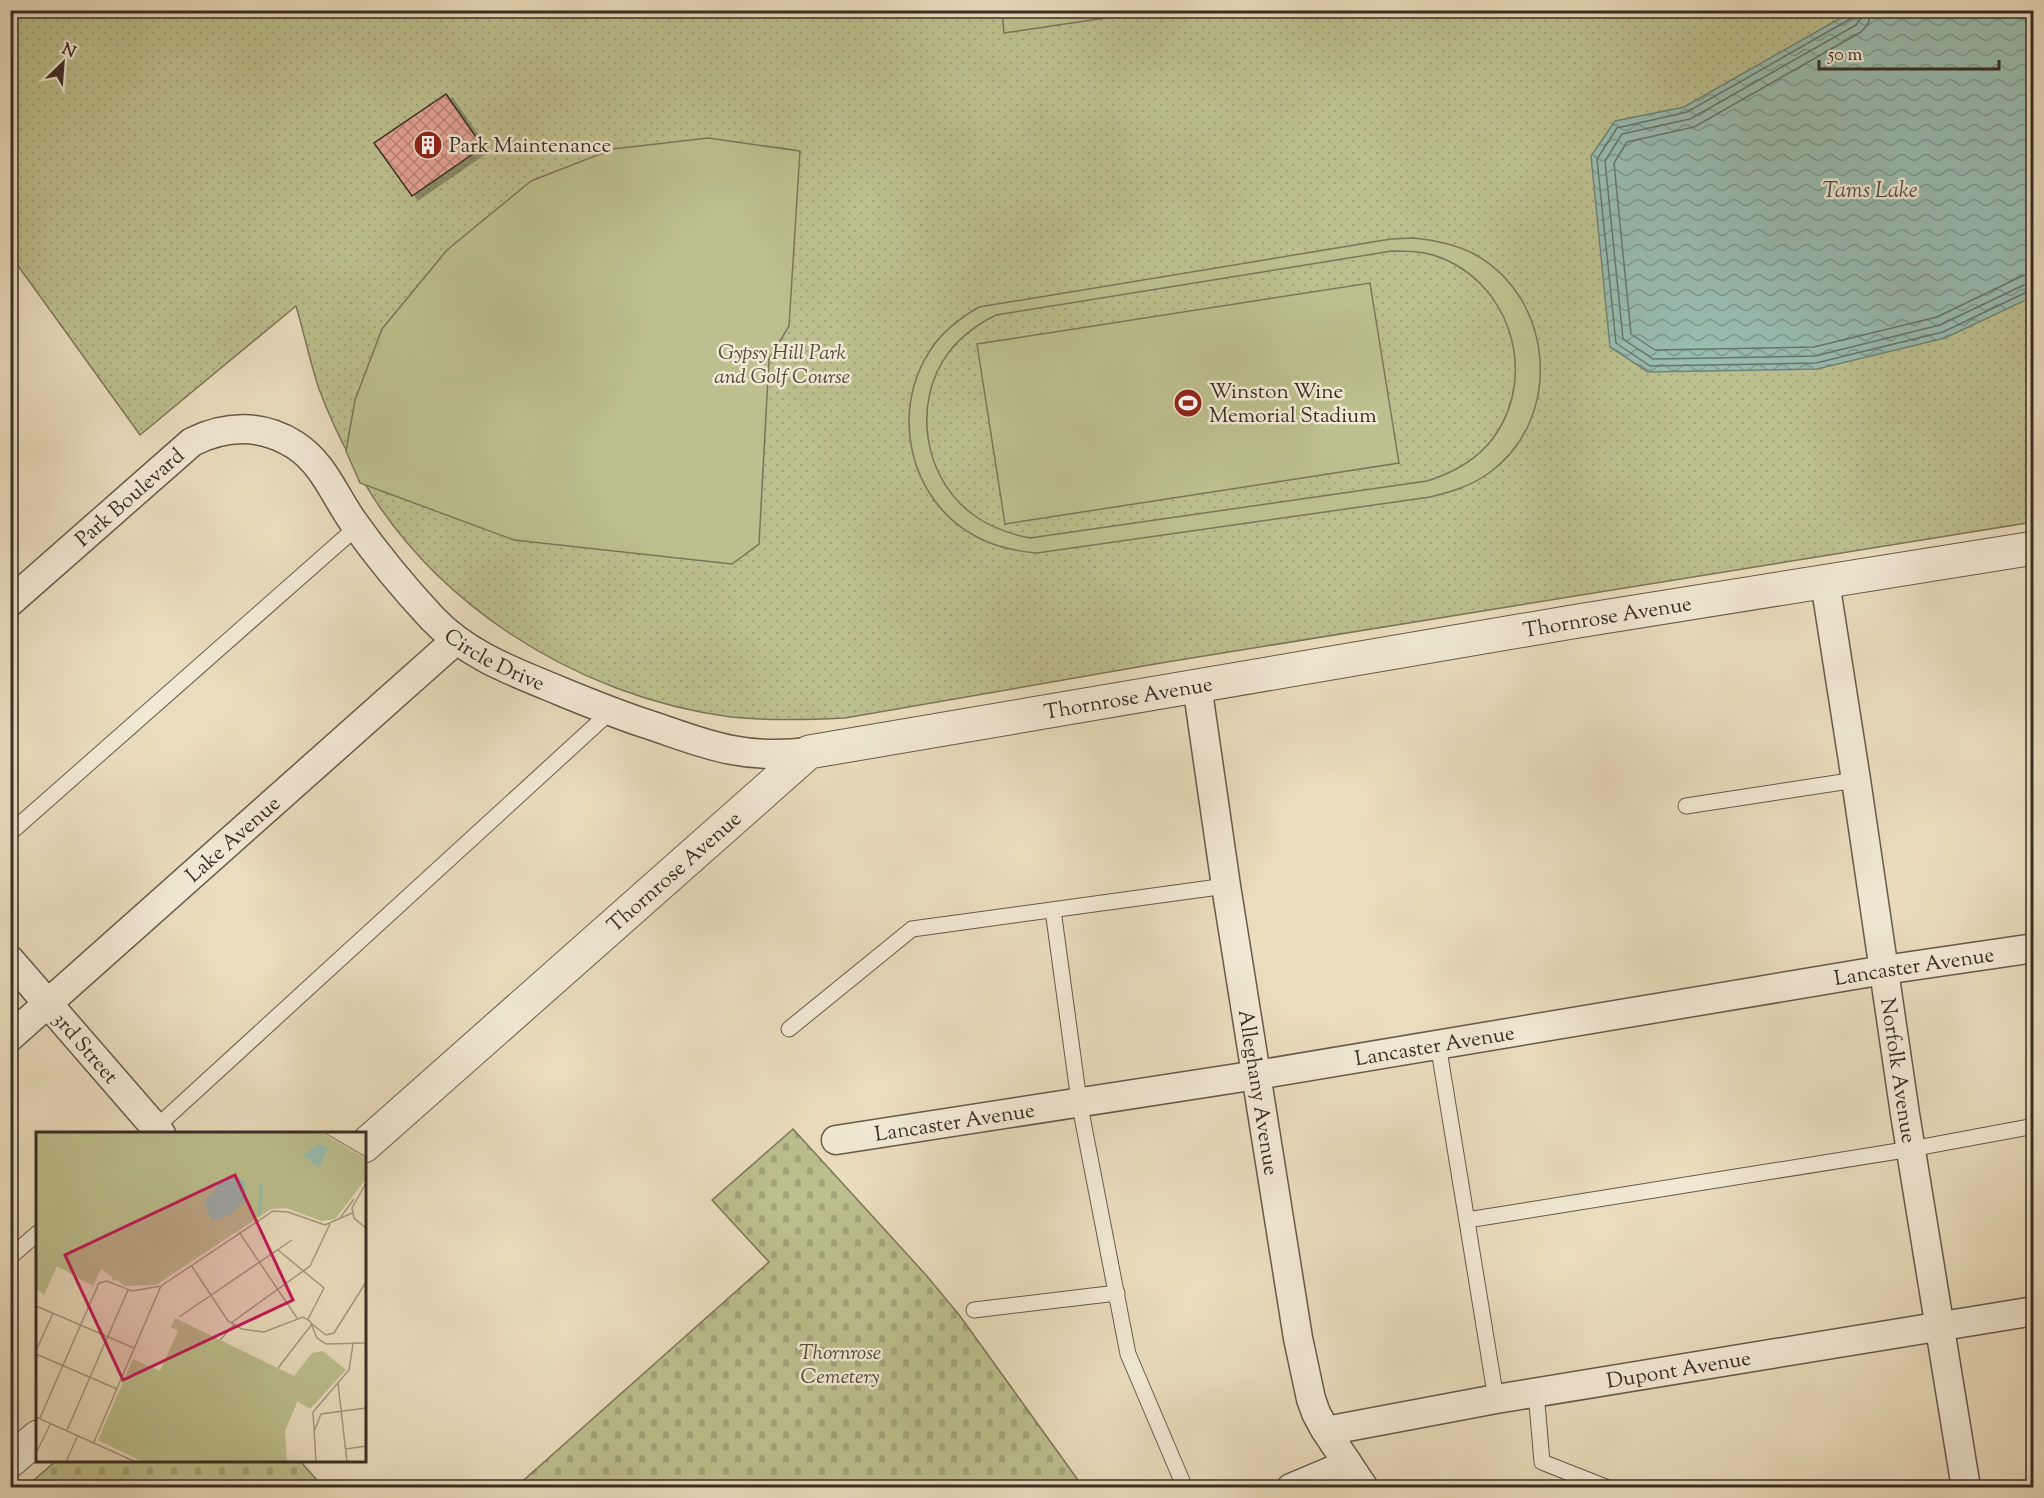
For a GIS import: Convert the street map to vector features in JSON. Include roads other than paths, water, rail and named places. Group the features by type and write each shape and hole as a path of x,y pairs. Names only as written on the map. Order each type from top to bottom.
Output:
{"street":[{"name":"Park Boulevard","path":"10,602 192,442 209,434 226,430 264,431"},
{"name":"Circle Drive","path":"264,431 294,444 310,456 357,527 432,618 456,640 496,664 610,712 705,744 733,751 768,754 808,752"},
{"name":"Thornrose Avenue","path":"366,1144 808,752 1197,685 2034,548"},
{"name":"Norfolk Avenue","path":"1825,582 1911,1149 1966,1488"},
{"name":"Lake Avenue","path":"10,1037 456,640"},
{"name":"Alleghany Avenue","path":"1197,685 1226,886 1298,1338 1311,1400 1326,1431 1364,1488"},
{"name":"Lancaster Avenue","path":"836,1140 1257,1075 1884,970 2034,948"},
{"name":"3rd Street","path":"10,960 49,1003 155,1132"},
{"name":"Dupont Avenue","path":"1326,1431 1536,1392 2034,1311"},
{"path":"10,1461 36,1439"},
{"path":"1291,1488 1348,1464"}],"lane":[{"path":"10,832 357,527"},
{"path":"155,1132 610,712"},
{"path":"1686,806 1856,780"},
{"path":"789,1029 912,929 1226,886"},
{"path":"1053,910 1079,1101 1128,1354 1185,1488"},
{"path":"1438,1044 1496,1399"},
{"path":"1467,1220 1911,1149 2034,1126"},
{"path":"10,1257 36,1235"},
{"path":"974,1310 1117,1293"},
{"path":"1536,1392 1542,1462 1608,1488"}],"water":[{"name":"Tams Lake","path":"1853,11 2033,11 2033,294 2028,299 1945,338 1817,369 1648,372 1610,347 1591,156 1615,121 1684,107"}],"place":[{"name":"Park Maintenance","path":"428,145"},
{"name":"Winston Wine Memorial Stadium","path":"1188,403"}],"park label":[{"name":"Gypsy Hill Park and Golf Course","path":"782,364"},
{"name":"Thornrose Cemetery","path":"840,1364"}]}
